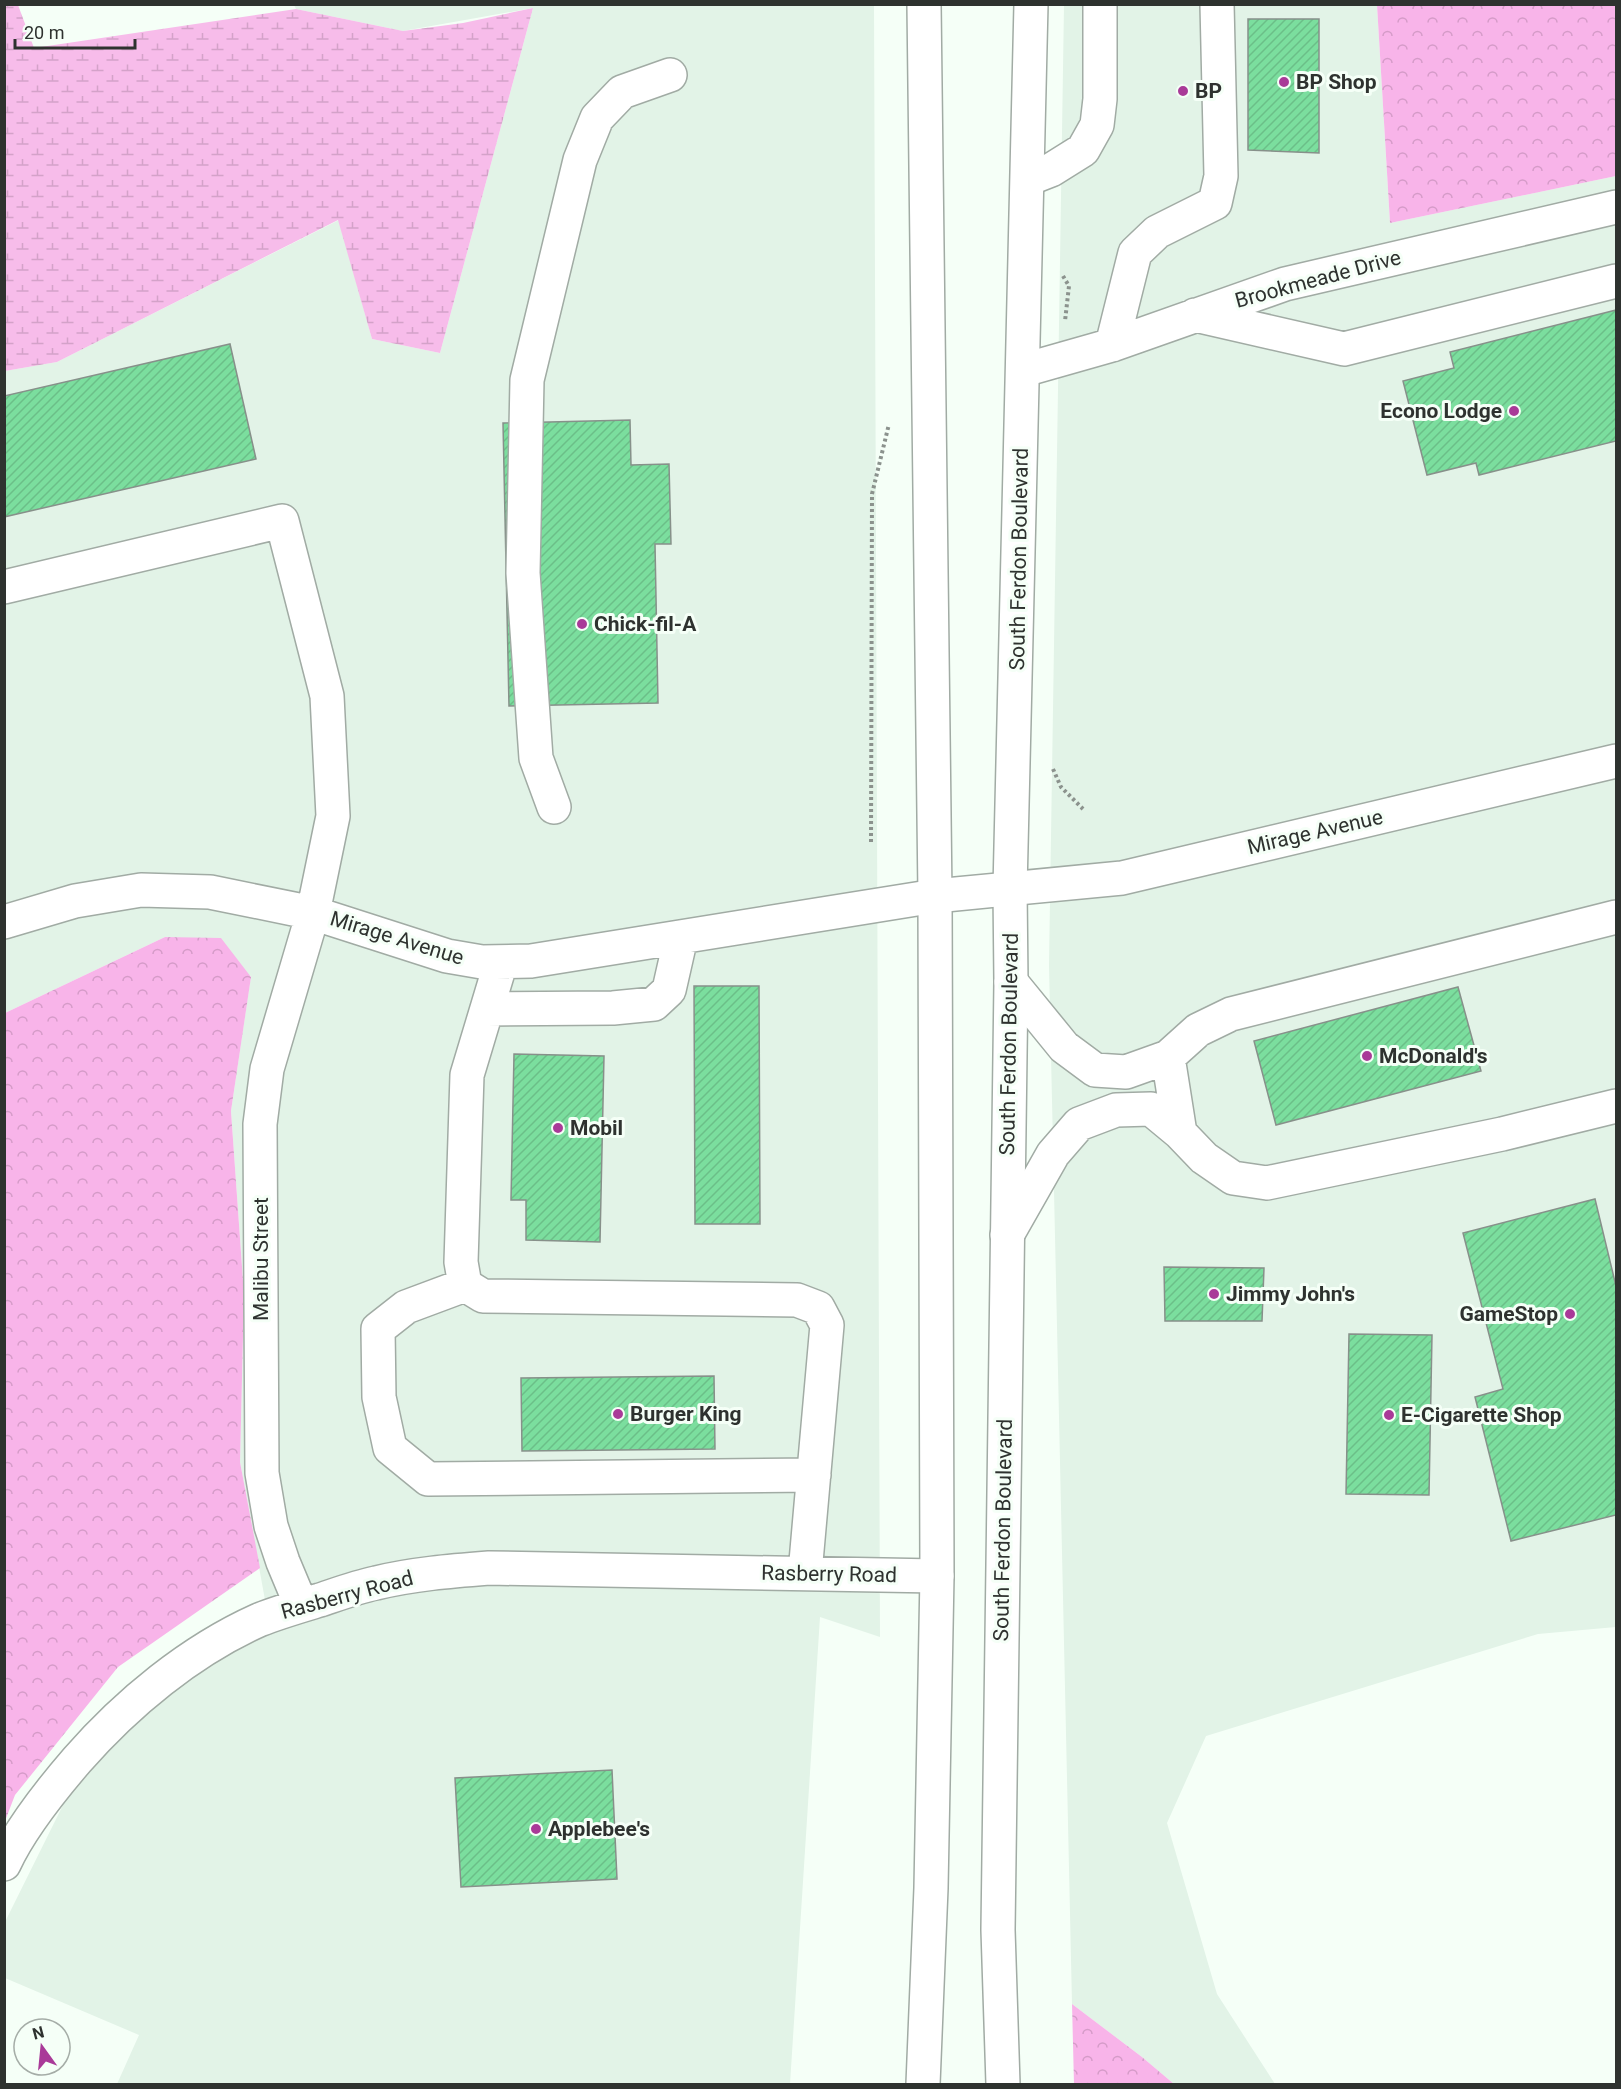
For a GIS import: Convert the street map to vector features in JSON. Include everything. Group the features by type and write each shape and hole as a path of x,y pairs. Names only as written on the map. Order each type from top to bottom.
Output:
{"main road":[{"path":"923,2085 931,1888 937,1576 935,896 924,4"},
{"name":"South Ferdon Boulevard","path":"1003,2085 998,1930 1011,982 1010,889 1031,4"},
{"path":"1028,179 1051,170 1083,150 1097,125 1100,99 1100,4"},
{"path":"1112,345 1135,252 1157,232 1215,203 1221,176 1216,4"},
{"path":"554,807 536,758 524,573 527,380 580,160 597,118 622,93 670,75"},
{"name":"Brookmeade Drive","path":"1024,370 1112,345 1285,284 1617,207"},
{"path":"1195,315 1344,349 1617,281"},
{"name":"Malibu Street","path":"4,587 282,520 327,696 333,816 313,913 267,1069 260,1124 262,1473 271,1526 301,1605"},
{"name":"Mirage Avenue","path":"4,922 75,901 141,890 210,892 313,913 447,956 482,962 531,961 935,896 1122,878 1617,761"},
{"path":"1011,982 1064,1047 1095,1070 1126,1071 1168,1057 1198,1030 1230,1014 1617,917"},
{"path":"487,1010 613,1008 654,1004 669,990 681,937"},
{"path":"501,962 467,1075 461,1262 465,1285 483,1296 797,1300 818,1308 827,1326 805,1574"},
{"path":"1168,1057 1180,1133"},
{"path":"1007,1235 1053,1154 1079,1124 1116,1110 1151,1109 1180,1133 1204,1158 1233,1178 1267,1183 1502,1134 1617,1106"},
{"path":"465,1285 405,1307 378,1329 380,1397 390,1448 428,1479 814,1475"},
{"name":"Rasberry Road","path":"4,1864 33,1816 63,1777 96,1738 132,1704 172,1672 215,1644 259,1620 301,1605 376,1582 432,1572 489,1568 937,1576"}],"path":[{"path":"871,842 872,494 890,421"},
{"path":"1053,770 1061,787 1083,809"}],"shaded area":[{"path":"294,5 874,5 880,1637 820,1617 790,2084 117,2084 139,2035 5,1978 4,1924 64,1803 122,1734 222,1649 265,1600 240,1462 244,1295 231,1111 251,976 165,937 5,1013 5,371 57,362 339,220 372,339 440,353 533,8 403,31 296,9"},
{"path":"1064,5 1377,5 1390,223 1616,176 1616,1627 1538,1634 1206,1736 1167,1823 1217,1994 1275,2084 1174,2084 1072,2004 1049,965"}],"green space":[{"path":"5,4 18,5 34,48 296,9 403,31 463,23 533,8 440,353 372,339 338,220 57,362 5,371"},
{"path":"1377,5 1616,5 1616,176 1390,223"},
{"path":"165,937 221,938 251,977 231,1111 244,1295 240,1462 260,1568 118,1667 15,1795 5,1821 5,1013"},
{"path":"1072,2004 1142,2057 1174,2084 1074,2084"}],"building":[{"name":"BP Shop","path":"1248,19 1319,19 1319,153 1248,150"},
{"name":"Econo Lodge","path":"1616,310 1616,441 1479,475 1476,463 1427,475 1403,381 1454,368 1450,352"},
{"path":"230,344 256,459 4,517 4,396"},
{"name":"Chick-fil-A","path":"630,420 631,465 669,464 671,544 655,544 658,703 509,706 503,423"},
{"path":"694,986 759,986 760,1224 695,1224"},
{"name":"McDonald's","path":"1458,987 1481,1071 1276,1125 1254,1041"},
{"name":"Mobil","path":"514,1054 604,1056 600,1242 526,1240 526,1200 511,1200"},
{"path":"1595,1199 1616,1286 1616,1515 1511,1541 1475,1397 1503,1389 1463,1233"},
{"name":"Jimmy John's","path":"1164,1267 1264,1268 1262,1321 1165,1321"},
{"name":"E-Cigarette Shop","path":"1349,1334 1432,1335 1429,1495 1346,1494"},
{"name":"Burger King","path":"714,1376 715,1449 522,1451 521,1378"},
{"name":"Applebee's","path":"612,1770 617,1879 461,1887 455,1778"}],"place":[{"name":"BP Shop","path":"1284,82"},
{"name":"BP","path":"1183,91"},
{"name":"Econo Lodge","path":"1514,411"},
{"name":"Chick-fil-A","path":"582,624"},
{"name":"McDonald's","path":"1367,1056"},
{"name":"Mobil","path":"558,1128"},
{"name":"Jimmy John's","path":"1214,1294"},
{"name":"GameStop","path":"1570,1314"},
{"name":"Burger King","path":"618,1414"},
{"name":"E-Cigarette Shop","path":"1389,1415"},
{"name":"Applebee's","path":"536,1829"}]}
